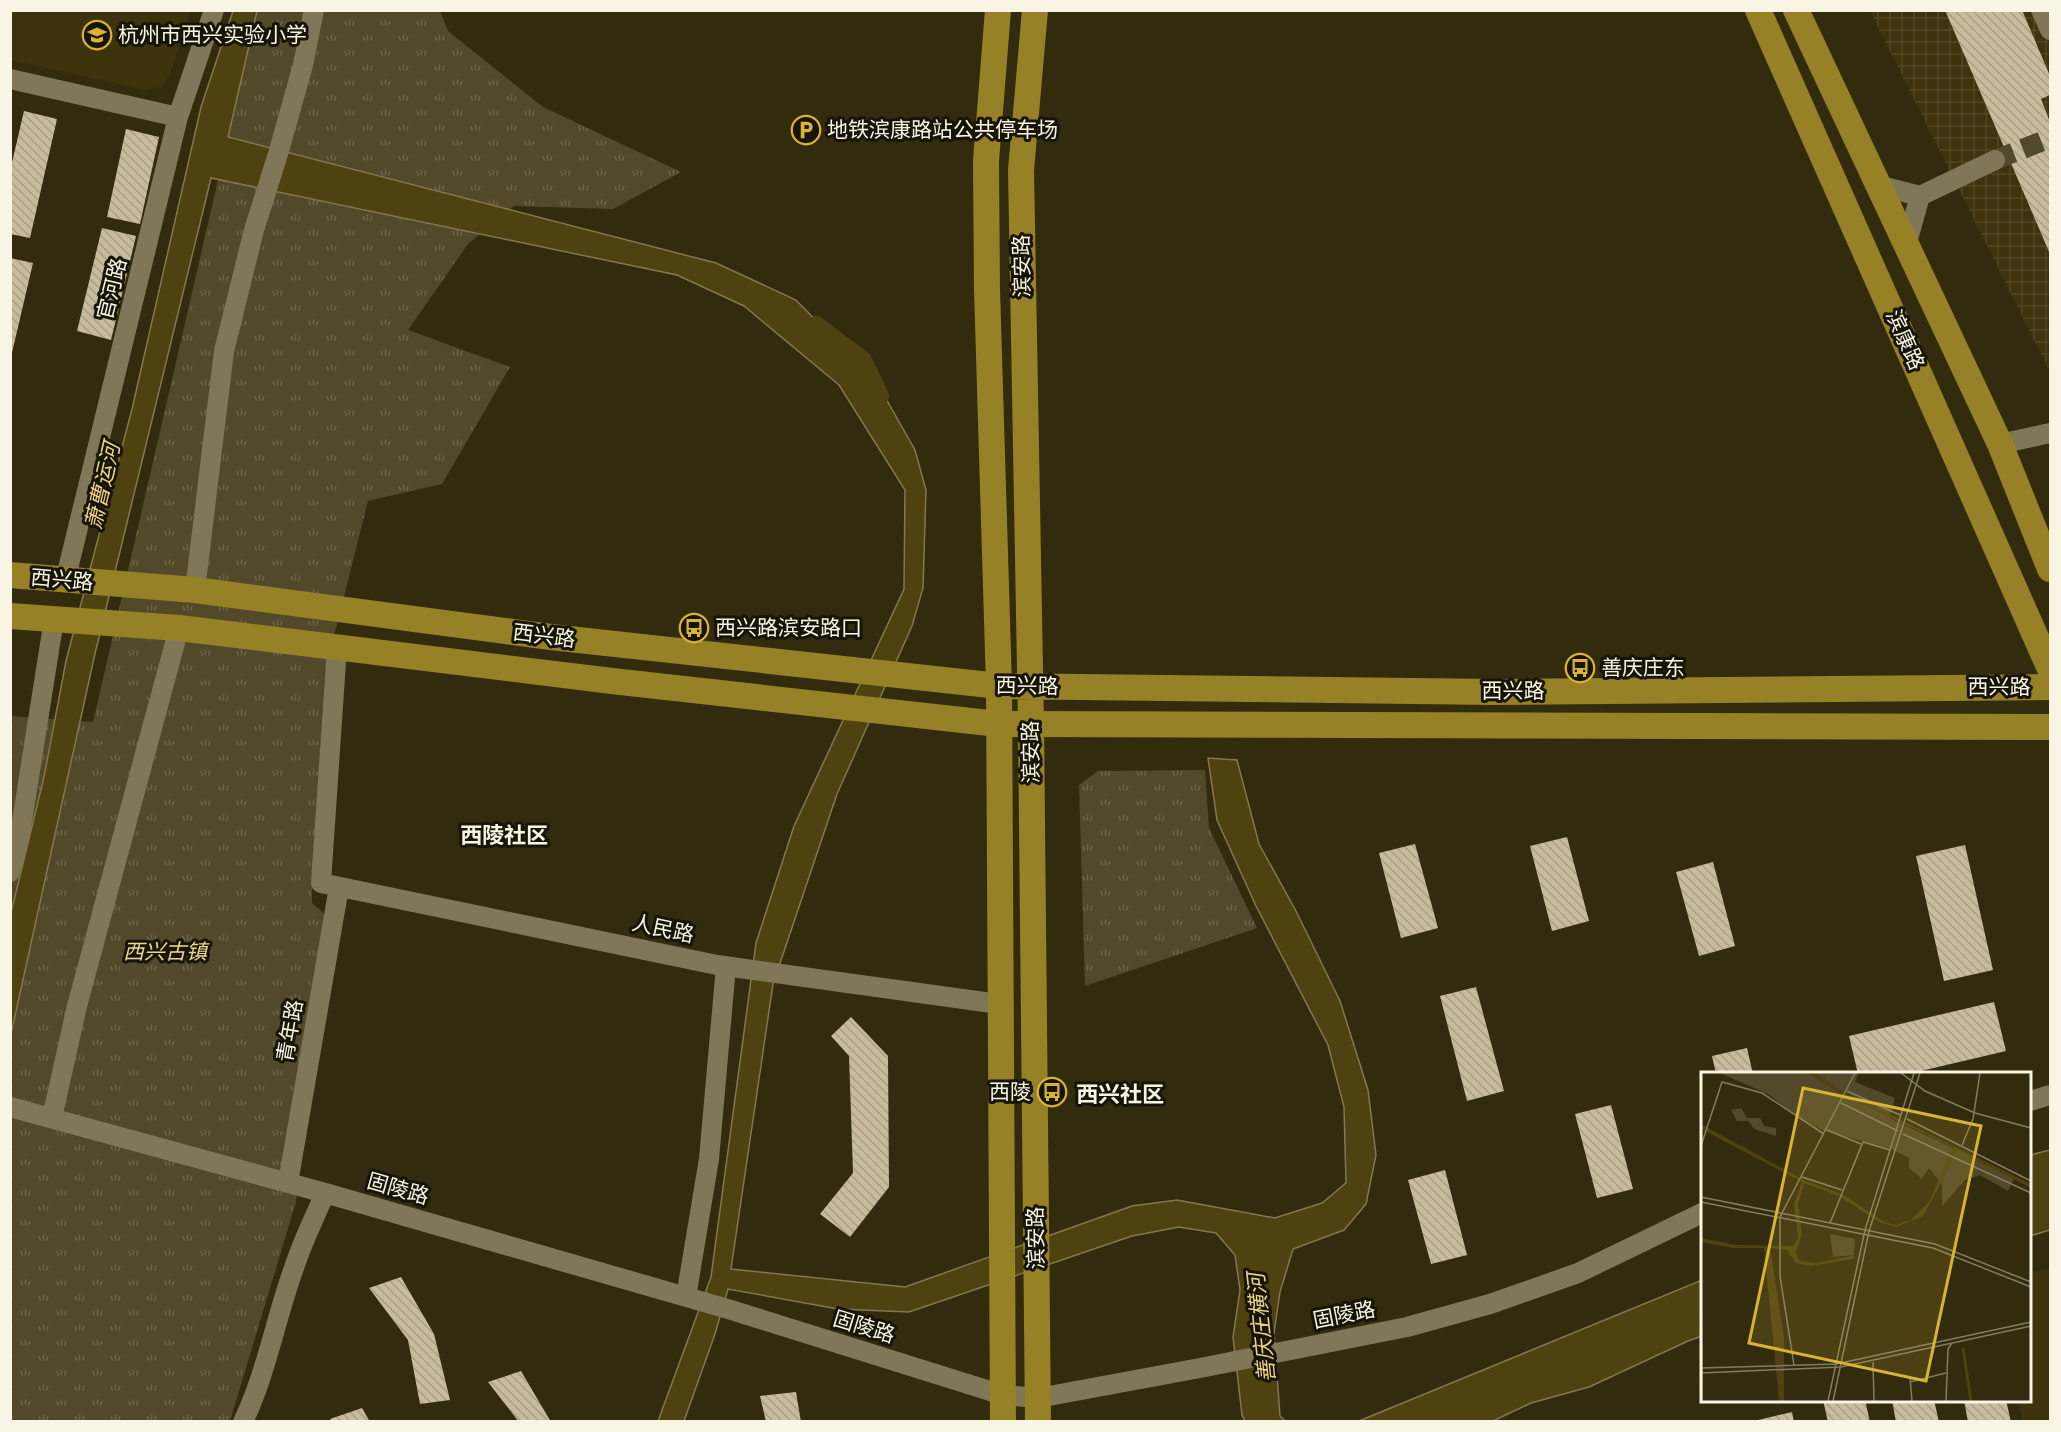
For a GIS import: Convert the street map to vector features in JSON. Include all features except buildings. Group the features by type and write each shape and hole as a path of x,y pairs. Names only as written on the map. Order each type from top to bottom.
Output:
{"main road":[{"name":"滨安路","path":"998,10 986,160 987,289 999,686 1003,1422"},
{"name":"滨安路","path":"1035,10 1021,170 1031,724 1038,1410"},
{"name":"滨康路","path":"1758,10 2050,669"},
{"name":"滨康路","path":"1796,10 2000,444 2050,568"},
{"name":"西兴路","path":"10,575 195,590 551,637 999,686 1495,692 2050,687"},
{"name":"西兴路","path":"10,616 179,628 624,682 998,724 2050,727"}],"street":[{"name":"官河路","path":"69,581 178,117 214,10"},
{"path":"195,590 224,351 254,230 303,65 314,10"},
{"path":"2041,10 2050,30"},
{"path":"10,79 178,117"},
{"path":"1877,185 1920,196 1995,160"},
{"path":"1906,246 1920,196"},
{"path":"2000,444 2050,433"},
{"path":"10,872 20,834 59,619"},
{"path":"52,1118 77,1006 179,628"},
{"name":"青年路","path":"288,1183 330,885 337,647"},
{"name":"人民路","path":"330,885 726,966 999,1004"},
{"path":"686,1297 709,1159 726,966"},
{"path":"2031,1101 2050,1095"},
{"name":"固陵路","path":"10,1107 325,1193 686,1297 1003,1395 1038,1410 1200,1368 1407,1327 1490,1304 1578,1273 1701,1213"},
{"path":"243,1422 250,1408 295,1264 325,1193"}],"shaded area":[{"name":"杭州市西兴实验小学","path":"11,10 191,11 170,74 162,87 145,90 11,60"},
{"path":"1870,11 2050,11 2050,372"},
{"path":"2050,1268 2050,1421 2023,1421 2018,1402 2031,1402 2031,1273"}],"green space":[{"name":"西兴古镇","path":"257,11 440,11 448,31 543,107 681,172 613,209 514,206 468,244 408,330 510,367 442,484 368,501 325,672 312,903 326,915 296,1202 230,1421 11,1421 10,716 93,722"},
{"path":"1205,770 1209,828 1257,928 1085,986 1079,785 1098,771"}],"water":[{"name":"善庆庄横河","path":"233,11 257,11 228,137 716,263 796,300 877,383 915,450 926,490 923,588 912,626 837,794 773,984 731,1269 905,1287 1132,1206 1177,1200 1275,1218 1322,1203 1346,1183 1344,1107 1328,1045 1256,906 1217,820 1208,758 1237,760 1259,844 1296,911 1340,1001 1368,1090 1376,1155 1366,1204 1344,1230 1293,1249 1280,1292 1274,1333 1280,1416 1285,1421 1245,1421 1242,1415 1233,1337 1240,1290 1235,1255 1216,1233 1179,1227 1132,1236 909,1312 838,1309 728,1289 715,1334 684,1421 658,1421 711,1277 756,943 794,826 904,589 905,490 839,385 744,306 677,275 211,178 94,658 11,1034 11,913 44,777 66,661 132,409 201,107"},
{"path":"2050,1150 2050,1230 2031,1236 2031,1155"},
{"path":"1701,1280 1701,1336 1589,1387 1531,1403 1493,1421 1359,1421"}],"waterway":[{"path":"816,325 863,360 880,396"}],"tunnel":[{"path":"1995,160 2050,138"}],"place":[{"name":"杭州市西兴实验小学","path":"97,35"},
{"name":"地铁滨康路站公共停车场","path":"806,130"},
{"name":"西兴路滨安路口","path":"694,628"},
{"name":"善庆庄东","path":"1580,668"},
{"name":"西陵","path":"1052,1092"}],"district":[{"name":"西陵社区","path":"504,835"},
{"name":"西兴社区","path":"1120,1094"}],"water label":[{"name":"萧曹运河","path":"102,486"}]}
